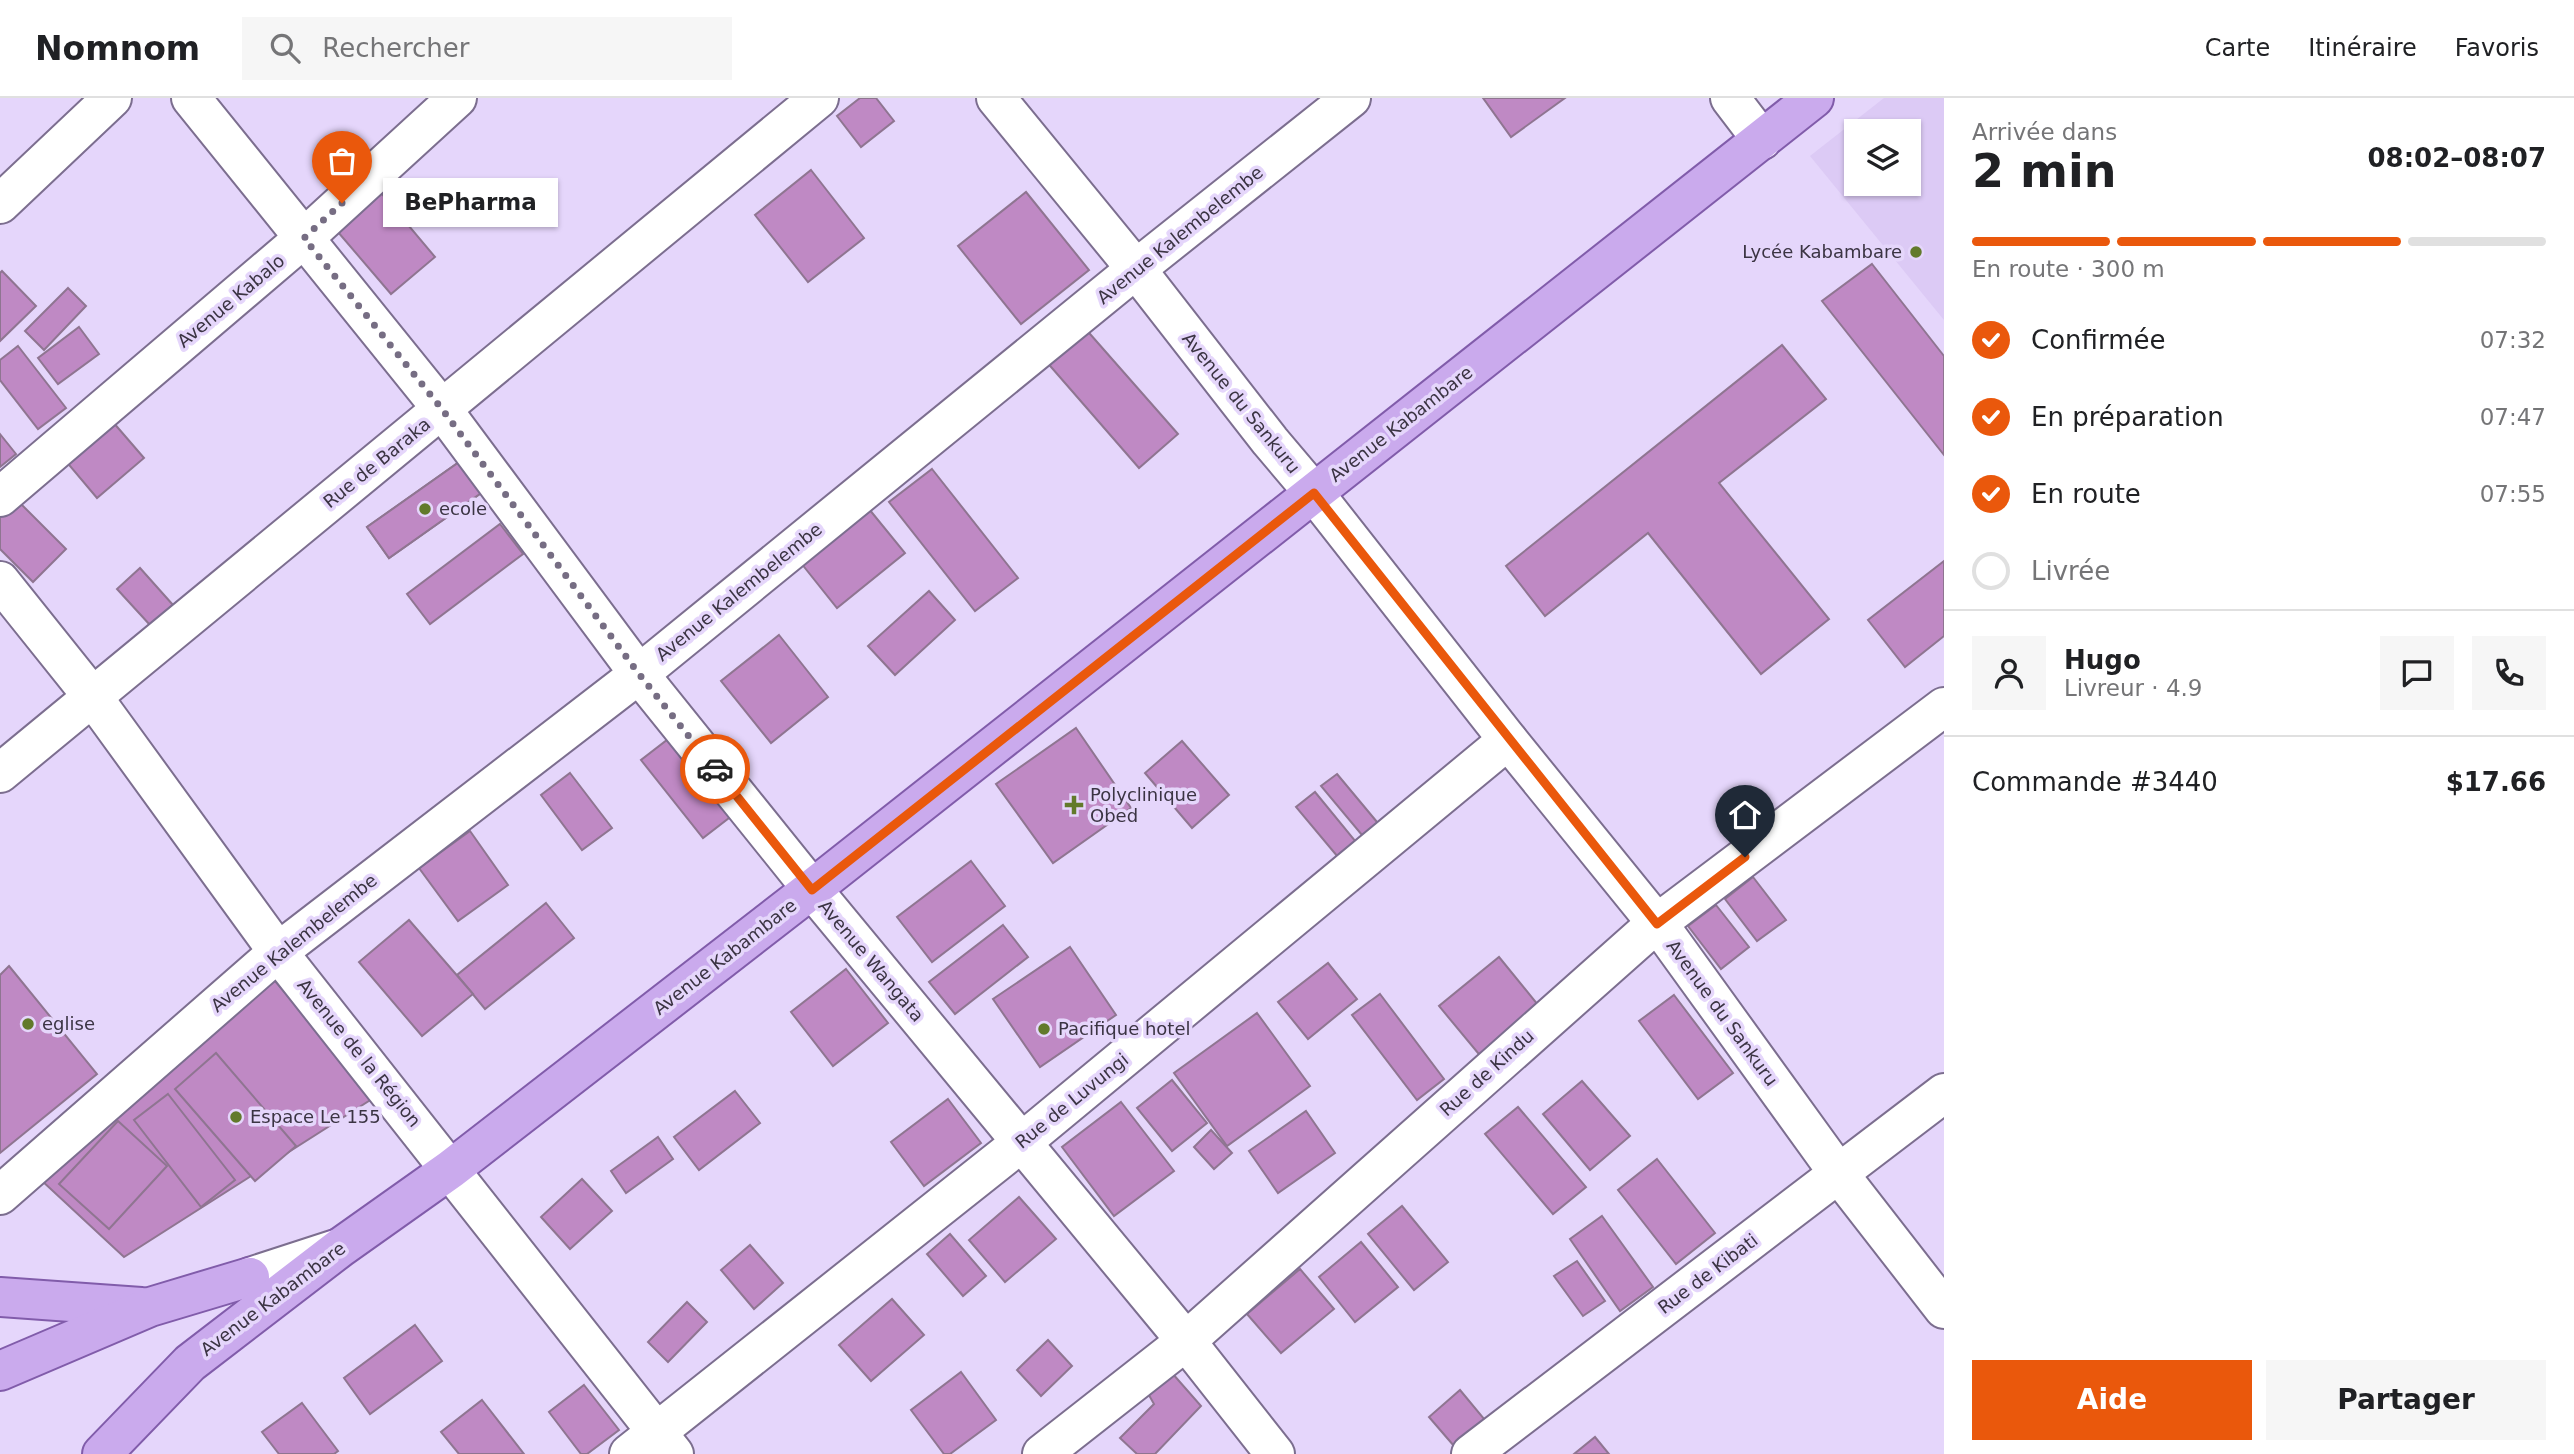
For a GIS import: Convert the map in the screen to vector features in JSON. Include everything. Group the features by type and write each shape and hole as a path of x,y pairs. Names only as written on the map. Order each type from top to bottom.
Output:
{"main road":[{"name":"Avenue Kabambare","path":"102,1454 190,1363 341,1247 451,1168 812,890 1814,98"},
{"path":"0,1371 150,1307 250,1277"},
{"path":"0,1297 150,1307"}],"street":[{"path":"0,204 112,98"},
{"name":"Avenue Wangata","path":"191,98 442,409 639,674 812,890 1186,1341 1275,1454"},
{"name":"Avenue Kabalo","path":"0,497 304,238 457,98"},
{"name":"Rue de Baraka","path":"0,774 818,98"},
{"name":"Avenue du Sankuru","path":"996,98 1136,269 1270,442 1314,493 1657,924 1839,1174 1944,1309"},
{"name":"Avenue Kalembelembe","path":"0,1195 278,952 639,674 1136,269 1351,98"},
{"path":"1730,98 1762,141"},
{"name":"Avenue de la Région","path":"0,581 92,696 278,952 451,1168 653,1447"},
{"name":"Rue de Kindu","path":"1042,1454 1186,1341 1657,924 1944,707"},
{"name":"Rue de Luvungi","path":"653,1447 1508,740"},
{"name":"Rue de Kibati","path":"1471,1454 1944,1093"},
{"path":"250,1277 341,1247"}],"shaded area":[{"name":"Lycée Kabambare","path":"1884,98 1944,98 1944,320 1810,156 1844,129 1844,196 1921,196 1921,119 1857,119"}],"building":[{"path":"860,98 876,98 894,121 861,147 837,116"},
{"path":"1483,98 1565,98 1511,137"},
{"path":"811,170 864,238 808,282 755,215"},
{"path":"377,188 435,257 391,294 332,225"},
{"path":"1026,192 1089,270 1021,324 958,246"},
{"path":"1872,264 1944,356 1944,455 1822,301"},
{"path":"2,271 36,306 0,341 0,273"},
{"path":"68,288 86,306 44,350 25,331"},
{"path":"1083,326 1178,434 1139,468 1045,360"},
{"path":"79,327 99,354 58,384 38,358"},
{"path":"1782,345 1826,399 1719,483 1829,619 1761,674 1648,533 1545,616 1506,566"},
{"path":"18,346 66,408 38,429 0,380 0,360"},
{"path":"106,414 144,458 97,498 59,453"},
{"path":"0,434 16,454 0,467"},
{"name":"ecole","path":"462,460 484,491 389,558 367,527"},
{"name":"ecole","path":"462,460 484,491 389,558 367,527"},
{"path":"932,469 1018,578 975,611 889,502"},
{"path":"13,496 66,549 33,582 0,549 0,509"},
{"path":"869,509 905,553 837,608 801,563"},
{"path":"500,524 523,554 430,624 407,594"},
{"path":"1944,561 1944,636 1905,667 1868,620"},
{"path":"140,568 173,605 150,625 117,589"},
{"path":"929,591 955,620 895,675 868,646"},
{"path":"779,635 828,697 771,743 721,681"},
{"path":"1076,728 1131,808 1053,863 996,784"},
{"path":"676,733 738,811 703,838 641,760"},
{"path":"1182,741 1229,795 1192,828 1145,773"},
{"path":"570,773 612,828 582,850 541,795"},
{"path":"1337,774 1382,828 1367,841 1321,786"},
{"path":"1315,792 1361,848 1343,863 1296,807"},
{"path":"470,831 508,885 458,921 419,868"},
{"path":"971,861 1005,906 932,962 897,917"},
{"path":"1753,877 1786,920 1757,941 1725,899"},
{"path":"546,903 574,938 485,1009 457,975"},
{"path":"1716,905 1749,947 1721,969 1688,926"},
{"path":"409,920 473,994 422,1036 359,962"},
{"path":"1003,925 1028,957 955,1014 929,982"},
{"path":"1070,947 1116,1015 1040,1067 993,999"},
{"path":"1499,957 1543,1011 1483,1059 1439,1006"},
{"path":"1328,963 1357,999 1308,1039 1278,1002"},
{"name":"eglise","path":"9,966 97,1074 0,1153 0,975"},
{"path":"846,969 888,1023 833,1066 791,1012"},
{"name":"Espace Le 155","path":"269,974 375,1097 124,1257 40,1179"},
{"path":"1380,994 1444,1079 1417,1100 1352,1015"},
{"path":"1674,995 1733,1073 1698,1099 1639,1021"},
{"path":"1257,1013 1310,1086 1227,1146 1174,1073"},
{"name":"Espace Le 155","path":"216,1053 296,1146 255,1181 175,1089"},
{"path":"1172,1080 1207,1123 1172,1151 1137,1108"},
{"path":"1582,1081 1630,1136 1590,1170 1543,1114"},
{"path":"735,1091 760,1123 699,1170 674,1137"},
{"path":"168,1094 235,1180 201,1207 134,1120"},
{"path":"948,1099 981,1143 924,1186 891,1142"},
{"path":"1121,1102 1174,1171 1114,1216 1062,1147"},
{"path":"1518,1107 1586,1187 1553,1214 1485,1134"},
{"path":"1306,1111 1335,1153 1278,1193 1249,1151"},
{"path":"118,1121 167,1166 109,1229 59,1184"},
{"path":"1211,1130 1232,1153 1214,1169 1194,1147"},
{"path":"658,1137 673,1159 626,1193 611,1171"},
{"path":"1657,1159 1715,1233 1676,1264 1618,1190"},
{"path":"582,1179 612,1211 570,1249 541,1217"},
{"path":"1019,1197 1056,1239 1005,1282 969,1240"},
{"path":"1402,1206 1448,1262 1414,1290 1368,1234"},
{"path":"1602,1216 1653,1287 1620,1311 1570,1239"},
{"path":"950,1234 986,1276 963,1296 927,1254"},
{"path":"1361,1242 1398,1287 1355,1322 1319,1277"},
{"path":"750,1245 783,1283 754,1309 721,1270"},
{"path":"1577,1261 1605,1301 1583,1316 1554,1276"},
{"path":"1300,1269 1334,1309 1281,1353 1247,1314"},
{"path":"892,1299 924,1335 871,1381 839,1345"},
{"path":"687,1302 707,1322 668,1362 648,1342"},
{"path":"415,1325 442,1361 370,1414 344,1378"},
{"path":"1048,1340 1072,1366 1041,1396 1017,1370"},
{"path":"1165,1365 1201,1406 1155,1454 1137,1454 1120,1438 1154,1404 1141,1381"},
{"path":"961,1372 996,1420 950,1454 944,1454 911,1410"},
{"path":"584,1385 619,1430 587,1454 581,1454 549,1412"},
{"path":"1460,1390 1485,1420 1454,1446 1429,1417"},
{"path":"482,1400 524,1454 459,1454 441,1432"},
{"path":"302,1403 338,1451 334,1454 279,1454 262,1432"},
{"path":"1595,1437 1609,1454 1574,1454"}],"way so far":[{"path":"342,203 304,238 442,409 639,674 715,769"}],"place":[{"name":"BePharma","path":"342,203"},
{"name":"Lycée Kabambare","path":"1916,252"},
{"name":"ecole","path":"425,509"},
{"name":"Polyclinique Obed","path":"1074,805"},
{"name":"eglise","path":"28,1024"},
{"name":"Pacifique hotel","path":"1044,1029"},
{"name":"Espace Le 155","path":"236,1117"}],"route":[{"path":"715,769 812,890 1314,493 1657,924 1745,857"}]}
